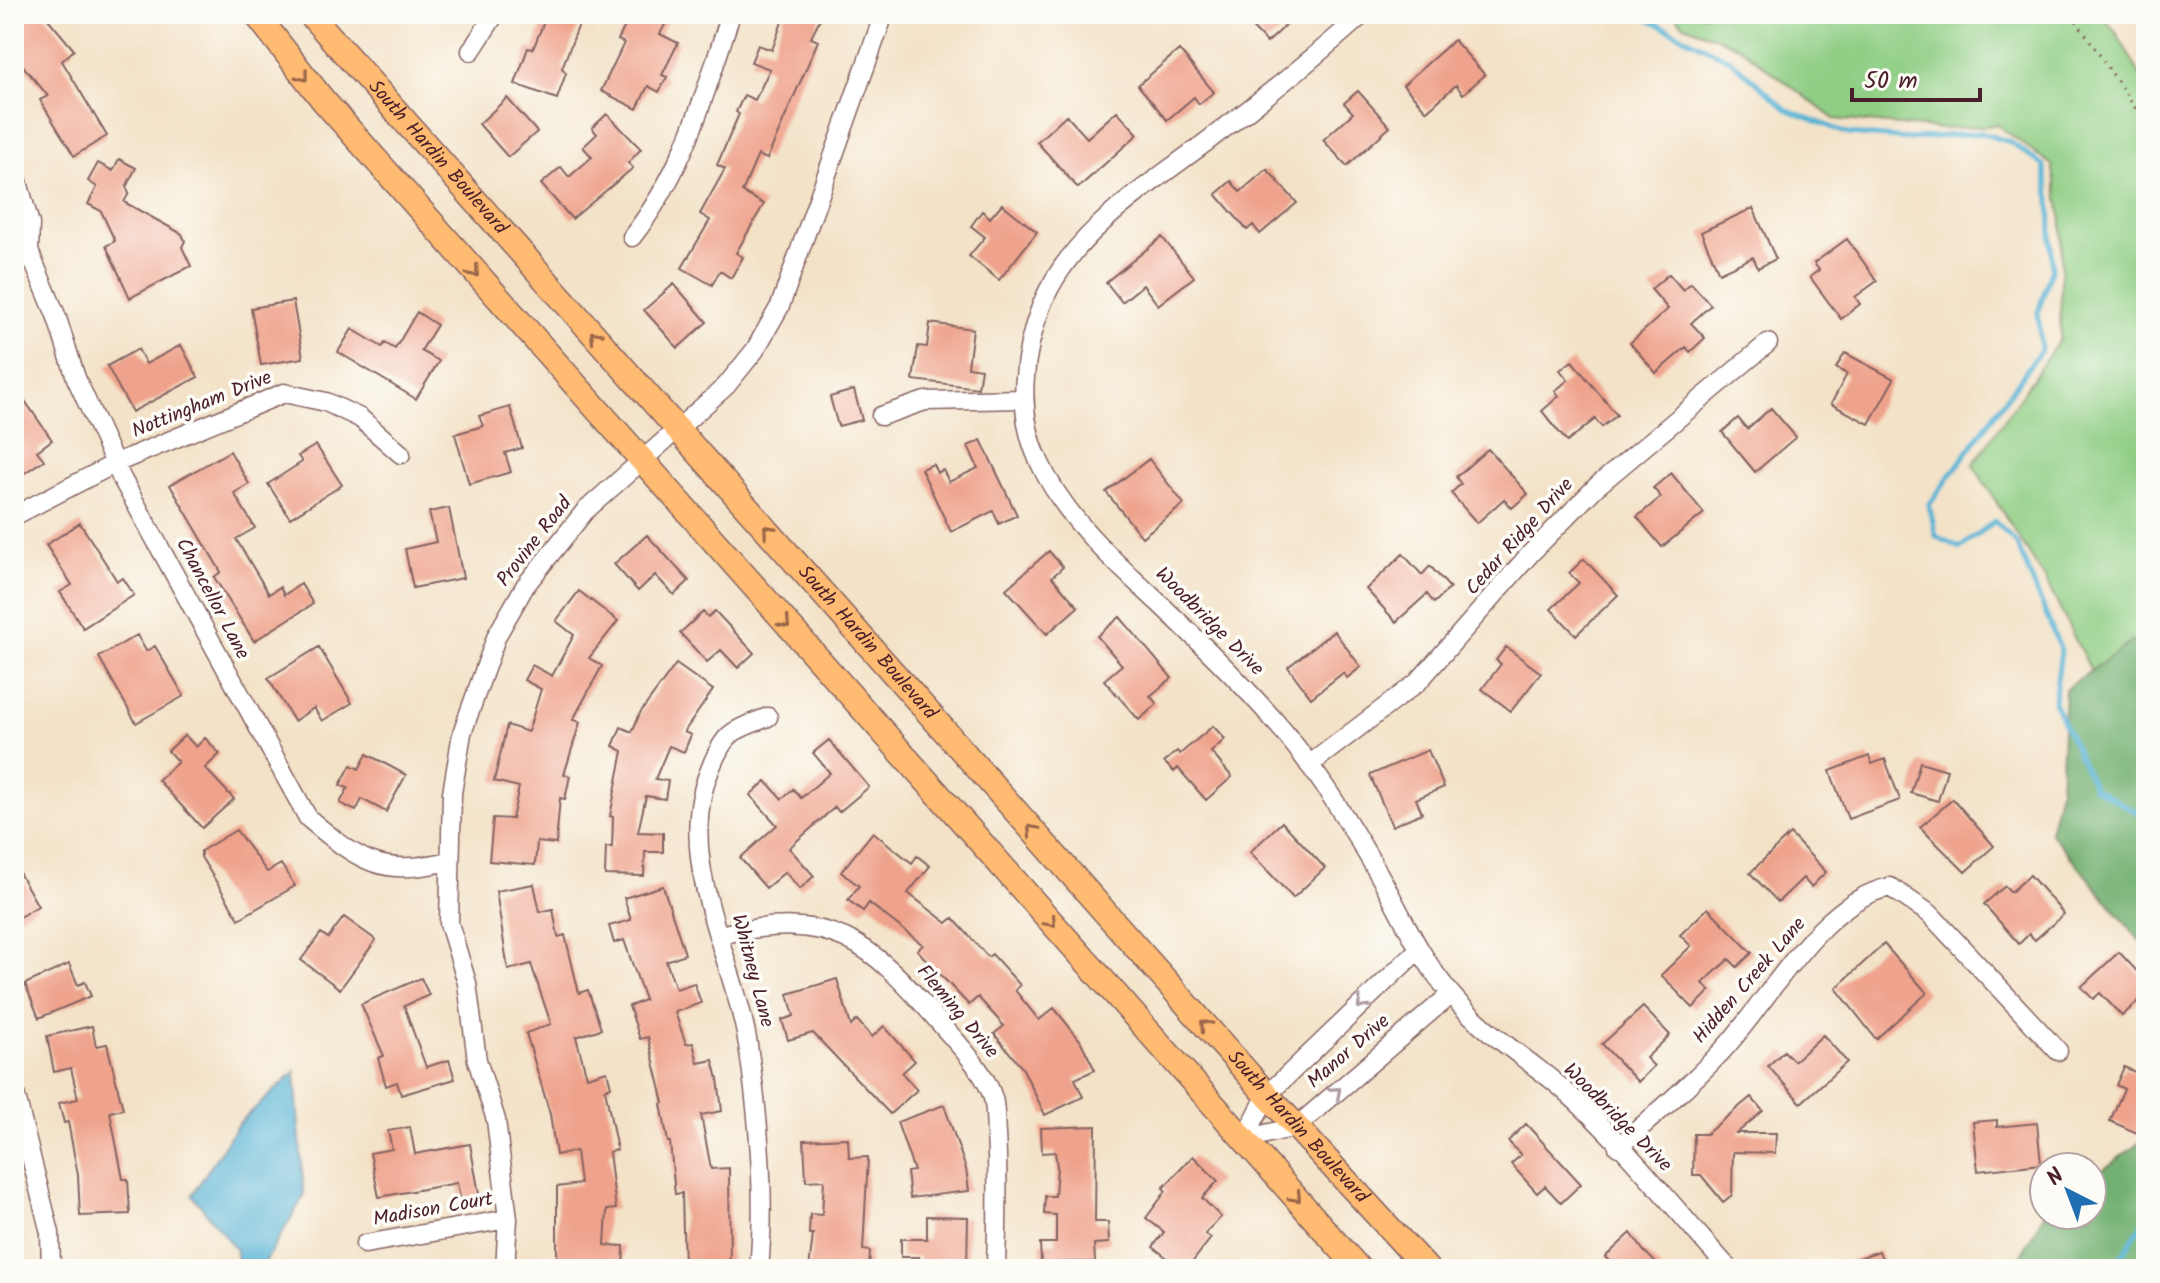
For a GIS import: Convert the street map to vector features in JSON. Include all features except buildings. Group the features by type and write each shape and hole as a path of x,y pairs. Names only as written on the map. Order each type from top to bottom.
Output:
{"main road":[{"path":"256,14 323,100 1359,1269"},
{"name":"South Hardin Boulevard","path":"310,14 1267,1095 1427,1269"}],"street":[{"path":"471,51 495,14"},
{"path":"632,237 662,199 692,133 731,14"},
{"name":"Provine Road","path":"505,1269 508,1219 496,1120 477,1060 467,983 449,923 452,793 462,733 497,635 525,586 585,511 726,386 755,350 780,306 807,240 884,14"},
{"name":"Woodbridge Drive","path":"1363,14 1218,134 1130,200 1076,249 1043,303 1027,361 1024,399 1033,448 1059,499 1119,566 1215,656 1276,721 1358,838 1418,950 1451,994 1502,1045 1563,1090 1729,1269"},
{"name":"Chancellor Lane","path":"14,168 30,224 21,247 56,315 76,378 116,463 308,818 342,847 371,862 411,870 449,861"},
{"name":"Cedar Ridge Drive","path":"1309,765 1418,682 1530,554 1596,487 1768,343"},
{"name":"Nottingham Drive","path":"14,516 116,463 284,393 326,402 360,418 401,454"},
{"path":"881,416 925,401 1024,399"},
{"name":"Whitney Lane","path":"759,1269 763,1229 748,1042 705,883 698,831 705,781 729,736 768,717"},
{"name":"Hidden Creek Lane","path":"1618,1147 1722,1051 1793,962 1838,915 1869,891 1890,887 1930,914 2058,1051"},
{"name":"Fleming Drive","path":"719,935 787,925 817,927 838,933 867,949 901,978 950,1034 983,1078 993,1098 998,1171 996,1269"},
{"name":"Manor Drive","path":"1244,1139 1267,1095 1418,950"},
{"name":"Manor Drive","path":"1244,1139 1296,1127 1451,994"},
{"path":"14,1089 50,1233 51,1269"},
{"name":"Madison Court","path":"365,1244 508,1219"}],"path":[{"path":"2072,14 2146,124"}],"green space":[{"path":"1673,14 2099,14 2115,30 2146,85 2146,795 2100,689 2045,579 1973,465 2060,339 2062,221 2052,165 1997,125 1943,129 1834,119 1738,46 1684,25"},
{"path":"2146,632 2146,948 2050,832 2060,789 2065,689"},
{"path":"2146,1138 2146,1269 2014,1269 2035,1231 2108,1231 2108,1166"}],"water":[{"path":"295,1072 304,1196 261,1269 239,1269 236,1250 192,1195 238,1124"}],"waterway":[{"path":"1638,14 1732,61 1786,109 1848,134 1909,139 1981,133 2010,142 2044,166 2050,200 2052,267 2038,312 2041,350 1929,505 1936,536 1960,548 1995,521 2017,544 2061,651 2054,702 2094,788 2146,817"},
{"path":"2113,1269 2146,1218"}]}
